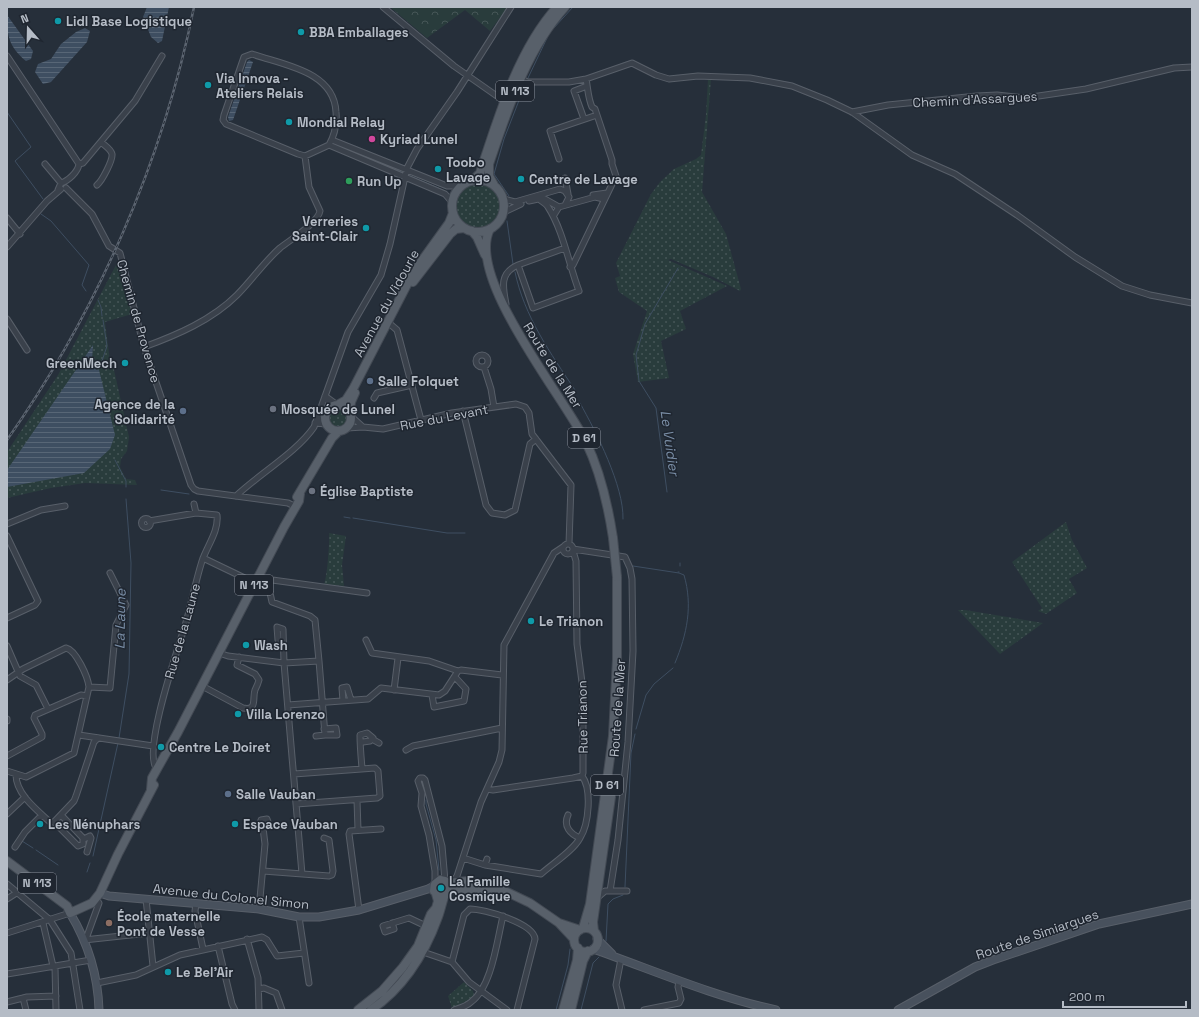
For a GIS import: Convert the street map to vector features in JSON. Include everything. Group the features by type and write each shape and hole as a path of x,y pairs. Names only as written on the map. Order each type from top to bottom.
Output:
{"main road":[{"name":"N 113","path":"473,180 480,173 504,101 533,40 550,11 557,7"},
{"name":"N 113","path":"494,185 489,176 489,164 520,79 550,24 565,7"},
{"path":"473,180 482,180 494,185 504,199 504,212 499,222 490,229 481,232 468,230 457,222 453,213 452,202 455,194 461,186 473,180"},
{"name":"Avenue du Vidourle","path":"312,472 329,435 327,416 346,400 353,389 413,273 449,223 453,213"},
{"name":"Route de la Mer","path":"487,258 486,240 490,229"},
{"name":"Avenue du Vidourle","path":"300,494 332,438 343,430 351,414 351,402 410,286 452,231 468,230"},
{"name":"Route de la Mer","path":"468,230 477,237 487,258 495,286 506,311 587,445 604,490 613,538 617,577 617,652 613,736 590,904 581,929"},
{"path":"343,430 327,416 344,406 351,414"},
{"name":"N 113","path":"284,527 292,505 300,494"},
{"name":"N 113","path":"7,861 67,911 98,894 108,868 112,864 151,789 152,778 173,743 284,527 299,501 300,494"},
{"name":"Route de la Mer","path":"596,935 593,922 611,797 614,746 613,736"},
{"name":"Avenue du Colonel Simon","path":"98,894 259,909 299,917 326,917 359,910 444,886 482,885 523,899 559,923 581,929"},
{"name":"Avenue du Colonel Simon","path":"444,886 482,885"},
{"path":"371,1010 393,990 423,952 442,905 444,886"},
{"path":"358,1010 379,994 418,946 426,926 438,904 444,886"},
{"path":"442,905 450,895 458,890 499,890"},
{"name":"Route de Simiargues","path":"898,1010 987,962 1099,924 1168,911 1192,904"},
{"path":"67,911 84,939 91,960 97,982 99,1010"},
{"name":"Avenue du Colonel Simon","path":"559,923 560,926 574,939"},
{"path":"563,1010 578,960 578,948 574,939 581,929 589,928 612,954"},
{"path":"571,1010 583,962 596,935"},
{"path":"578,948 612,954 621,959 679,981 734,1000 776,1010"}],"street":[{"path":"383,7 467,76 504,101"},
{"path":"236,496 310,433 327,416 327,397 348,332 381,275 390,244 407,170 418,149 467,76 510,7"},
{"path":"331,142 336,117 335,103 326,86 318,78 252,54 244,57 224,114 224,123 228,126 305,156 331,142 447,186 461,186"},
{"path":"7,56 79,164 79,168 7,247"},
{"path":"79,164 83,163 135,101 162,56"},
{"path":"520,79 528,82 557,83 586,79 632,63 656,75 669,79 691,76 713,78 750,78 769,80 792,86 852,112 912,155 955,174 988,195 1071,254 1115,282 1150,295 1192,303"},
{"name":"Chemin d'Assargues","path":"852,112 902,103 977,96 997,95 1025,98 1086,89 1174,68 1192,67"},
{"path":"569,264 573,265 575,258 616,176 595,109 591,106 586,79"},
{"path":"584,119 574,91 587,86"},
{"path":"559,159 550,131 597,115"},
{"path":"97,185 102,182 112,157 110,150 101,142"},
{"path":"331,142 445,194 452,202"},
{"path":"144,347 190,328 218,311 237,295 262,265 279,249 316,219 320,211 309,187 305,156"},
{"name":"Chemin de Provence","path":"45,164 63,185 92,214 109,246 120,253 144,347 191,485 198,491 288,503 292,505"},
{"path":"550,209 552,202 551,195 565,178 568,184 568,195 565,205"},
{"path":"504,199 515,202 556,190 564,190 568,195 578,200 602,192 608,193"},
{"path":"554,216 559,207 595,197 604,199"},
{"path":"504,212 513,206 543,198 559,207"},
{"path":"518,265 533,308 579,291 554,216 545,203 539,199"},
{"path":"7,218 20,234"},
{"path":"506,311 502,281 506,273 518,265 565,248"},
{"path":"7,319 27,350"},
{"path":"390,324 397,330 421,420"},
{"path":"484,367 491,390 494,407"},
{"path":"374,398 377,393 412,385"},
{"path":"327,397 327,416"},
{"name":"Rue du Levant","path":"343,430 363,426 383,429 463,412 516,404 525,407 529,413 532,434 536,439"},
{"path":"444,886 463,858 481,802 499,762 502,750 502,675 504,642 555,552 569,551 571,485 536,439 530,444 515,510 505,515 492,513 486,505 463,412"},
{"path":"351,414 363,426"},
{"path":"149,521 196,513 194,504"},
{"path":"7,524 41,510 65,506"},
{"name":"Rue de la Laune","path":"158,770 153,761 153,746 160,705 188,617 203,558 218,523 217,515 196,513"},
{"path":"7,536 38,601 35,605 7,618"},
{"name":"Route de la Mer","path":"569,551 599,553 625,557 631,571 633,639 628,742 618,840 607,891"},
{"name":"Rue Trianon","path":"569,551 576,563 577,644 583,690 582,776 586,781 589,808 580,838"},
{"path":"203,558 257,580 367,593"},
{"path":"89,687 110,688 116,625 126,605 110,574"},
{"path":"267,582 270,598 274,604 310,616 315,620 325,736"},
{"path":"366,640 372,653 398,658 429,661 458,671 461,670 502,675"},
{"path":"283,641 302,874"},
{"path":"7,646 20,672 20,676 36,685 48,709"},
{"path":"7,680 62,649 68,648 75,654 88,681 89,687 76,749 70,756 23,778 17,785"},
{"path":"219,653 228,656 284,663 319,661"},
{"path":"202,686 243,708 252,706 255,703 255,690 259,680 255,674 237,665 239,657"},
{"path":"394,690 398,658"},
{"path":"288,706 368,699 381,688 432,695 442,693 458,671"},
{"path":"432,695 434,707 464,701 466,689 455,677"},
{"path":"343,701 342,688 347,687 351,700"},
{"path":"7,756 42,737 34,716 82,695 87,696"},
{"path":"316,736 337,735 336,728 324,729"},
{"path":"406,750 413,746 502,728"},
{"path":"362,768 362,742 360,736 367,733 372,739 379,743"},
{"path":"78,735 95,739 153,746"},
{"path":"54,822 76,796 95,739"},
{"path":"362,742 372,739"},
{"path":"294,774 375,768 377,770 380,796 377,798 357,800 296,804"},
{"path":"7,771 23,778"},
{"path":"16,775 17,785 25,797 42,815 50,822 54,822 78,846 83,844 84,839 90,836 91,838 87,852"},
{"path":"487,789 493,790 582,776"},
{"path":"420,778 425,780 439,830 442,846 444,886 435,870 429,835 421,806 422,793 418,781 420,778"},
{"path":"7,814 25,797"},
{"path":"357,800 358,830"},
{"path":"14,847 25,832 42,815"},
{"path":"61,815 84,839"},
{"path":"463,858 485,865 539,875 580,838 571,833 567,828 566,819 568,815"},
{"path":"259,909 265,844 263,828"},
{"path":"359,910 349,834 350,831 381,829"},
{"path":"263,871 332,875 329,840 324,838"},
{"path":"485,865 487,859"},
{"path":"599,882 607,891"},
{"name":"N 113","path":"7,884 50,920 67,911"},
{"path":"597,898 607,891 627,891"},
{"path":"7,899 18,892"},
{"path":"84,939 87,936 100,903 98,894"},
{"path":"146,899 153,966"},
{"path":"196,904 195,911 203,949"},
{"path":"452,962 466,912 470,909 476,909 503,916 522,926 536,938 517,1010"},
{"path":"454,1010 471,1002 480,992 488,978 503,916"},
{"path":"299,917 309,983"},
{"path":"392,923 410,918 426,926"},
{"path":"7,933 50,920 71,953 74,963 80,1010"},
{"path":"44,923 54,966 56,1010"},
{"path":"84,939 149,933"},
{"path":"97,982 136,975 173,957 247,940 265,938 275,954 280,957 304,952"},
{"path":"247,940 254,963 259,989 259,1010"},
{"path":"218,946 232,1004 235,1010"},
{"path":"423,952 452,962 467,981 480,992 507,1010"},
{"path":"621,959 616,985 622,1010"},
{"path":"7,974 91,960"},
{"path":"644,1010 679,1003 681,999 678,987 679,981"},
{"path":"259,989 264,988 277,994 282,1010"},
{"path":"7,1002 46,995 56,996"},
{"path":"23,998 26,1010"}],"green space":[{"path":"390,7 508,7 490,31 465,10 427,38"},
{"path":"708,79 711,79 702,192 726,234 741,289 740,291 713,277 671,259 668,260 727,286 680,311 686,329 661,341 669,378 638,382 633,354 647,311 619,292 615,278 620,276 616,263 651,194 660,182 674,169 696,159 701,155 706,115"},
{"path":"474,183 484,183 492,187 498,193 502,201 502,211 498,219 492,225 484,229 474,229 466,225 460,219 456,211 456,201 460,193 466,187"},
{"path":"117,263 120,264 132,314 105,322 110,361 112,361 129,437 127,451 121,459 120,467 126,479 135,480 137,485 85,483 51,488 7,498 7,452 58,375"},
{"path":"338,408 345,411 348,418 345,425 338,428 331,425 328,418 331,411"},
{"path":"1066,522 1072,540 1087,568 1069,579 1077,593 1046,614 1038,611 1042,608 1012,562"},
{"path":"329,533 346,536 342,565 344,586 324,584 328,559"},
{"path":"958,610 965,610 1043,623 1000,654"},
{"path":"464,982 473,991 474,995 467,1001 452,1008 448,996"}],"water":[{"path":"147,7 169,7 162,41 158,43 151,37 143,17"},
{"path":"7,15 33,51 31,59 26,61 20,56 10,41"},
{"path":"85,28 90,31 87,42 51,82 43,84 35,72 38,64 51,59 61,44 76,32"},
{"path":"249,60 253,62 233,120 229,121 228,117"},
{"path":"93,345 92,361 95,369 99,370 115,435 110,449 84,473 7,487 7,470"}],"waterway":[{"path":"553,29 573,7"},
{"path":"528,78 547,38"},
{"path":"509,196 494,174 504,139 525,85"},
{"name":"La Laune","path":"7,112 31,147 15,161 43,199"},
{"path":"335,145 401,172"},
{"path":"410,176 443,190"},
{"name":"La Laune","path":"41,214 51,221 89,265 82,285 86,291"},
{"path":"507,221 513,264"},
{"name":"Le Vuidier","path":"667,492 656,408 639,381 636,355 645,324 678,268"},
{"path":"515,272 525,304 539,334 575,390"},
{"name":"La Laune","path":"98,300 101,307 102,316"},
{"name":"La Laune","path":"100,367 107,346 103,320"},
{"path":"580,403 594,429 614,475 619,491 623,519"},
{"name":"La Laune","path":"115,460 126,481 126,487"},
{"path":"161,490 189,494"},
{"name":"La Laune","path":"119,738 129,674 131,563 126,499"},
{"path":"344,517 350,518"},
{"path":"353,518 447,533 465,533"},
{"path":"633,566 684,575 688,598 687,620 683,641 675,663"},
{"path":"636,729 646,695 654,684 673,668"},
{"path":"625,887 631,753 635,734"},
{"name":"La Laune","path":"93,856 118,743"},
{"path":"426,800 436,840 439,870"},
{"path":"22,841 33,848"},
{"path":"36,850 58,865"},
{"name":"La Laune","path":"87,872 90,863"},
{"path":"606,941 608,904 613,899 623,895"},
{"path":"556,1010 568,965 570,949"},
{"path":"581,1010 593,963 599,957"}],"railway":[{"path":"7,440 40,391 70,340 98,287 123,233 145,178 164,122 181,65 194,7"}],"place":[{"name":"Lidl Base Logistique","path":"58,21"},
{"name":"BBA Emballages","path":"301,32"},
{"name":"Via Innova - Ateliers Relais","path":"208,85"},
{"name":"Mondial Relay","path":"289,122"},
{"name":"Kyriad Lunel","path":"372,139"},
{"name":"Toobo Lavage","path":"438,169"},
{"name":"Centre de Lavage","path":"521,179"},
{"name":"Run Up","path":"349,181"},
{"name":"Verreries Saint-Clair","path":"366,228"},
{"name":"GreenMech","path":"125,363"},
{"name":"Salle Folquet","path":"370,381"},
{"name":"Mosquée de Lunel","path":"273,409"},
{"name":"Agence de la Solidarité","path":"183,411"},
{"name":"Église Baptiste","path":"312,491"},
{"name":"Le Trianon","path":"531,621"},
{"name":"Wash","path":"246,645"},
{"name":"Villa Lorenzo","path":"238,714"},
{"name":"Centre Le Doiret","path":"161,747"},
{"name":"Salle Vauban","path":"228,794"},
{"name":"Les Nénuphars","path":"40,824"},
{"name":"Espace Vauban","path":"235,824"},
{"name":"La Famille Cosmique","path":"441,888"},
{"name":"École maternelle Pont de Vesse","path":"109,923"},
{"name":"Le Bel'Air","path":"168,972"}]}
